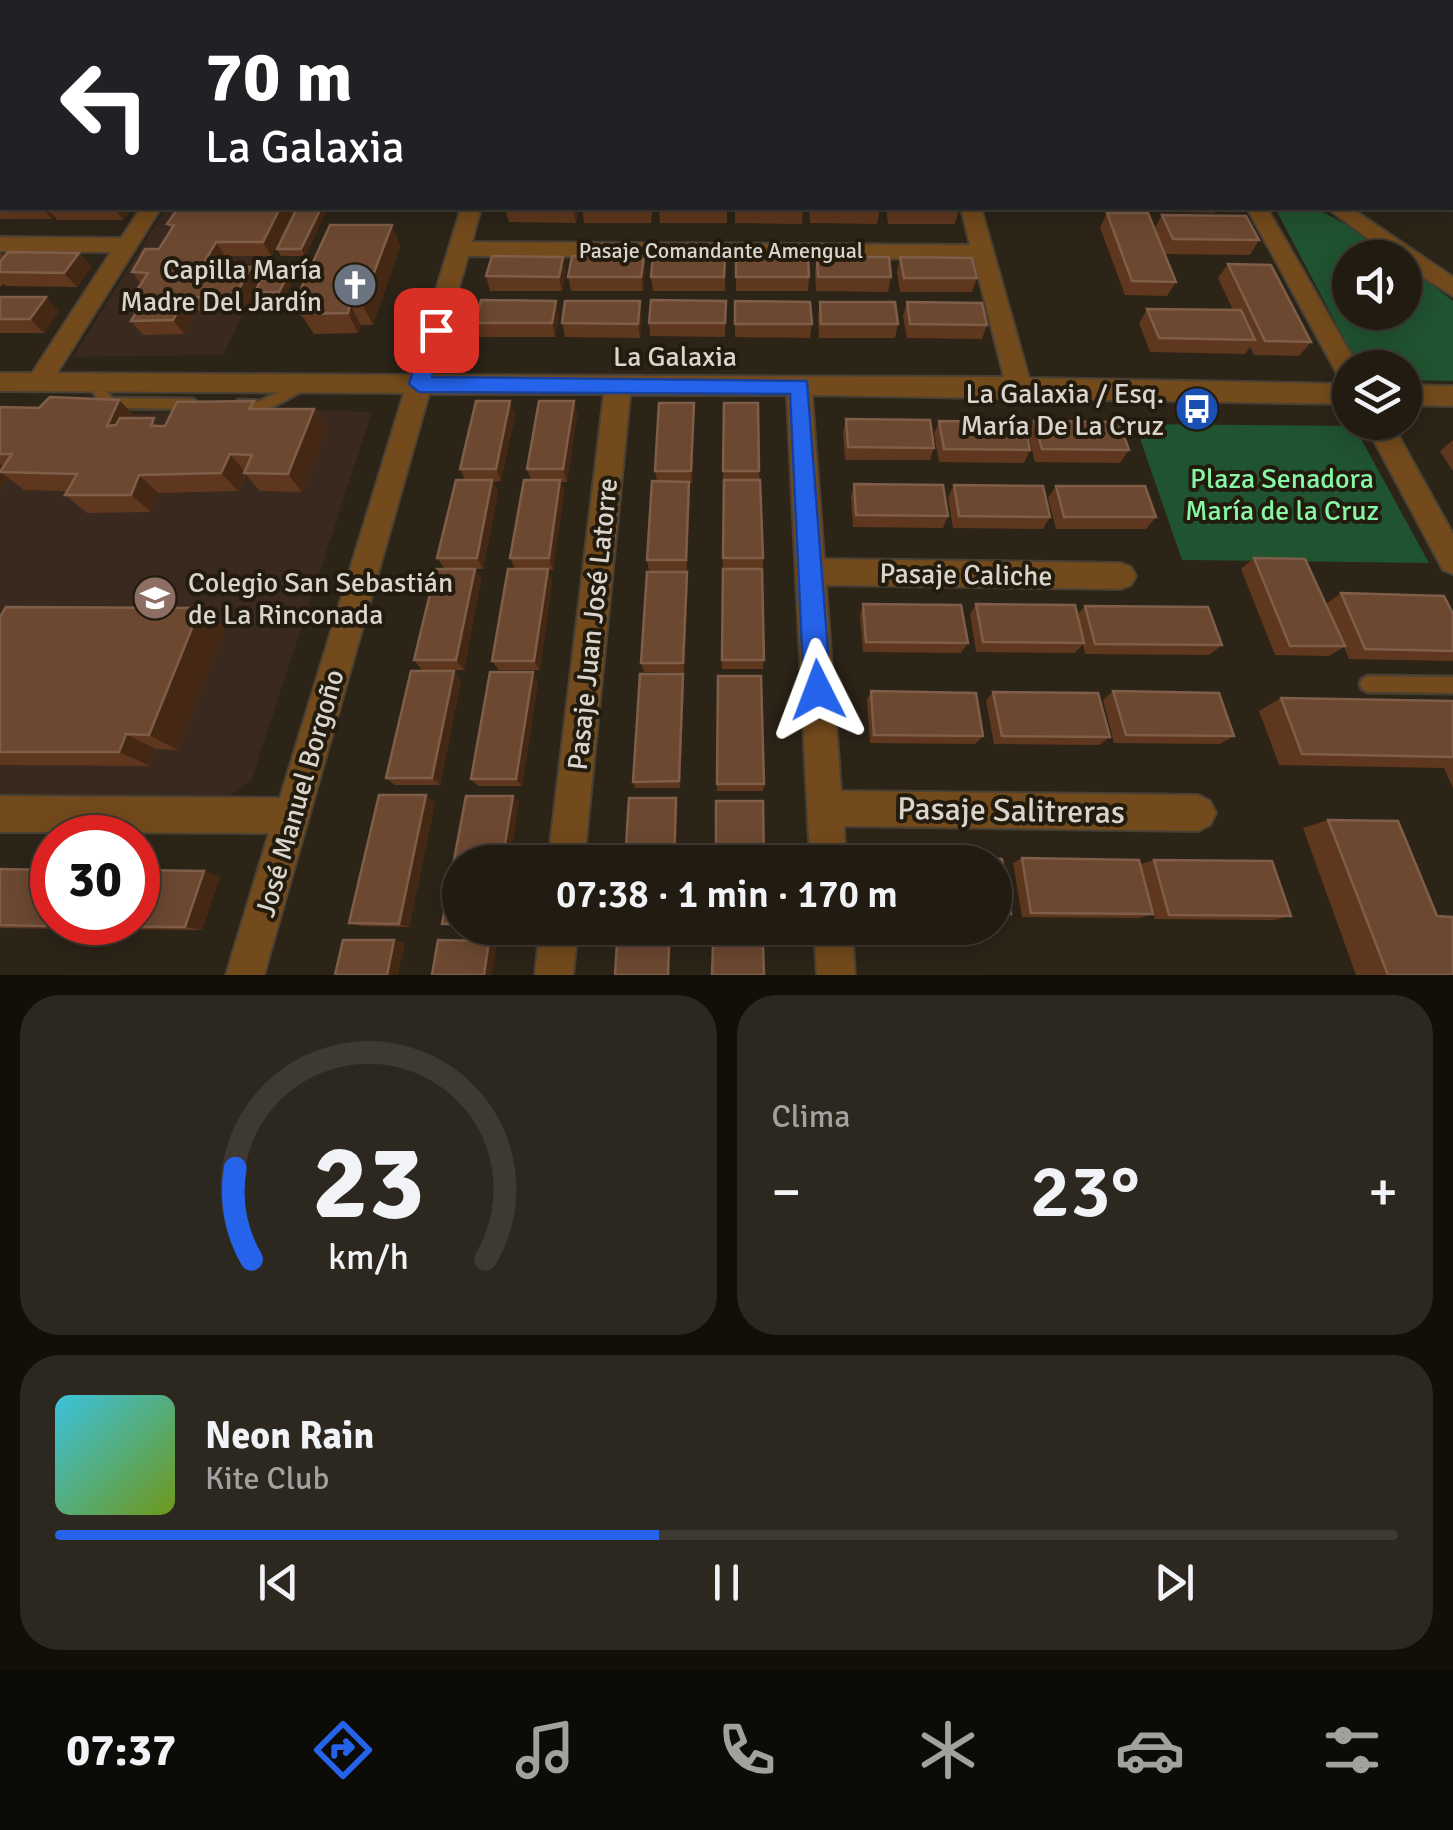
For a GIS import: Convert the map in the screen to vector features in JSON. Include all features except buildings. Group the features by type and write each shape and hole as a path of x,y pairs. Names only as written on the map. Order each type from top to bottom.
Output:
{"street":[{"path":"38,383 150,210"},
{"name":"José Manuel Borgoño","path":"245,975 471,210"},
{"path":"972,210 1019,387"},
{"path":"1259,210 1337,350"},
{"path":"1340,210 1453,288"},
{"path":"0,244 127,245"},
{"name":"Pasaje Comandante Amengual","path":"459,248 983,252"},
{"name":"La Galaxia","path":"2,385 1019,387 1332,394"},
{"name":"Pasaje Juan José Latorre","path":"568,845 618,385"},
{"path":"800,386 827,845"},
{"path":"1422,395 1453,396"},
{"path":"1387,440 1453,560"},
{"name":"Pasaje Caliche","path":"811,572 1122,576"},
{"name":"Pasaje Salitreras","path":"825,808 1198,812"},
{"path":"0,814 292,816"},
{"path":"554,975 557,945"},
{"path":"833,945 836,975"}],"lane":[{"path":"92,383 109,402 204,404"},
{"path":"224,405 262,406 306,384"},
{"path":"1368,684 1453,684"}],"shaded area":[{"path":"165,210 294,210 223,355 73,357"},
{"name":"Colegio San Sebastián de La Rinconada","path":"51,406 70,416 297,409 372,412 252,779 222,802 0,797 0,414 4,407"}],"green space":[{"path":"1276,210 1319,210 1373,239 1332,240 1332,316"},
{"path":"1422,277 1453,301 1453,381 1422,380 1422,350 1350,350 1339,330 1422,330"},
{"name":"Plaza Senadora María de la Cruz","path":"1135,424 1332,426 1332,440 1362,440 1429,563 1182,560"}],"place":[{"name":"Capilla María Madre Del Jardín","path":"355,285"},
{"name":"La Galaxia / Esq. María De La Cruz","path":"1197,409"},
{"name":"Colegio San Sebastián de La Rinconada","path":"155,598"}],"route":[{"path":"436,330 419,384 800,386 818,690"}]}
